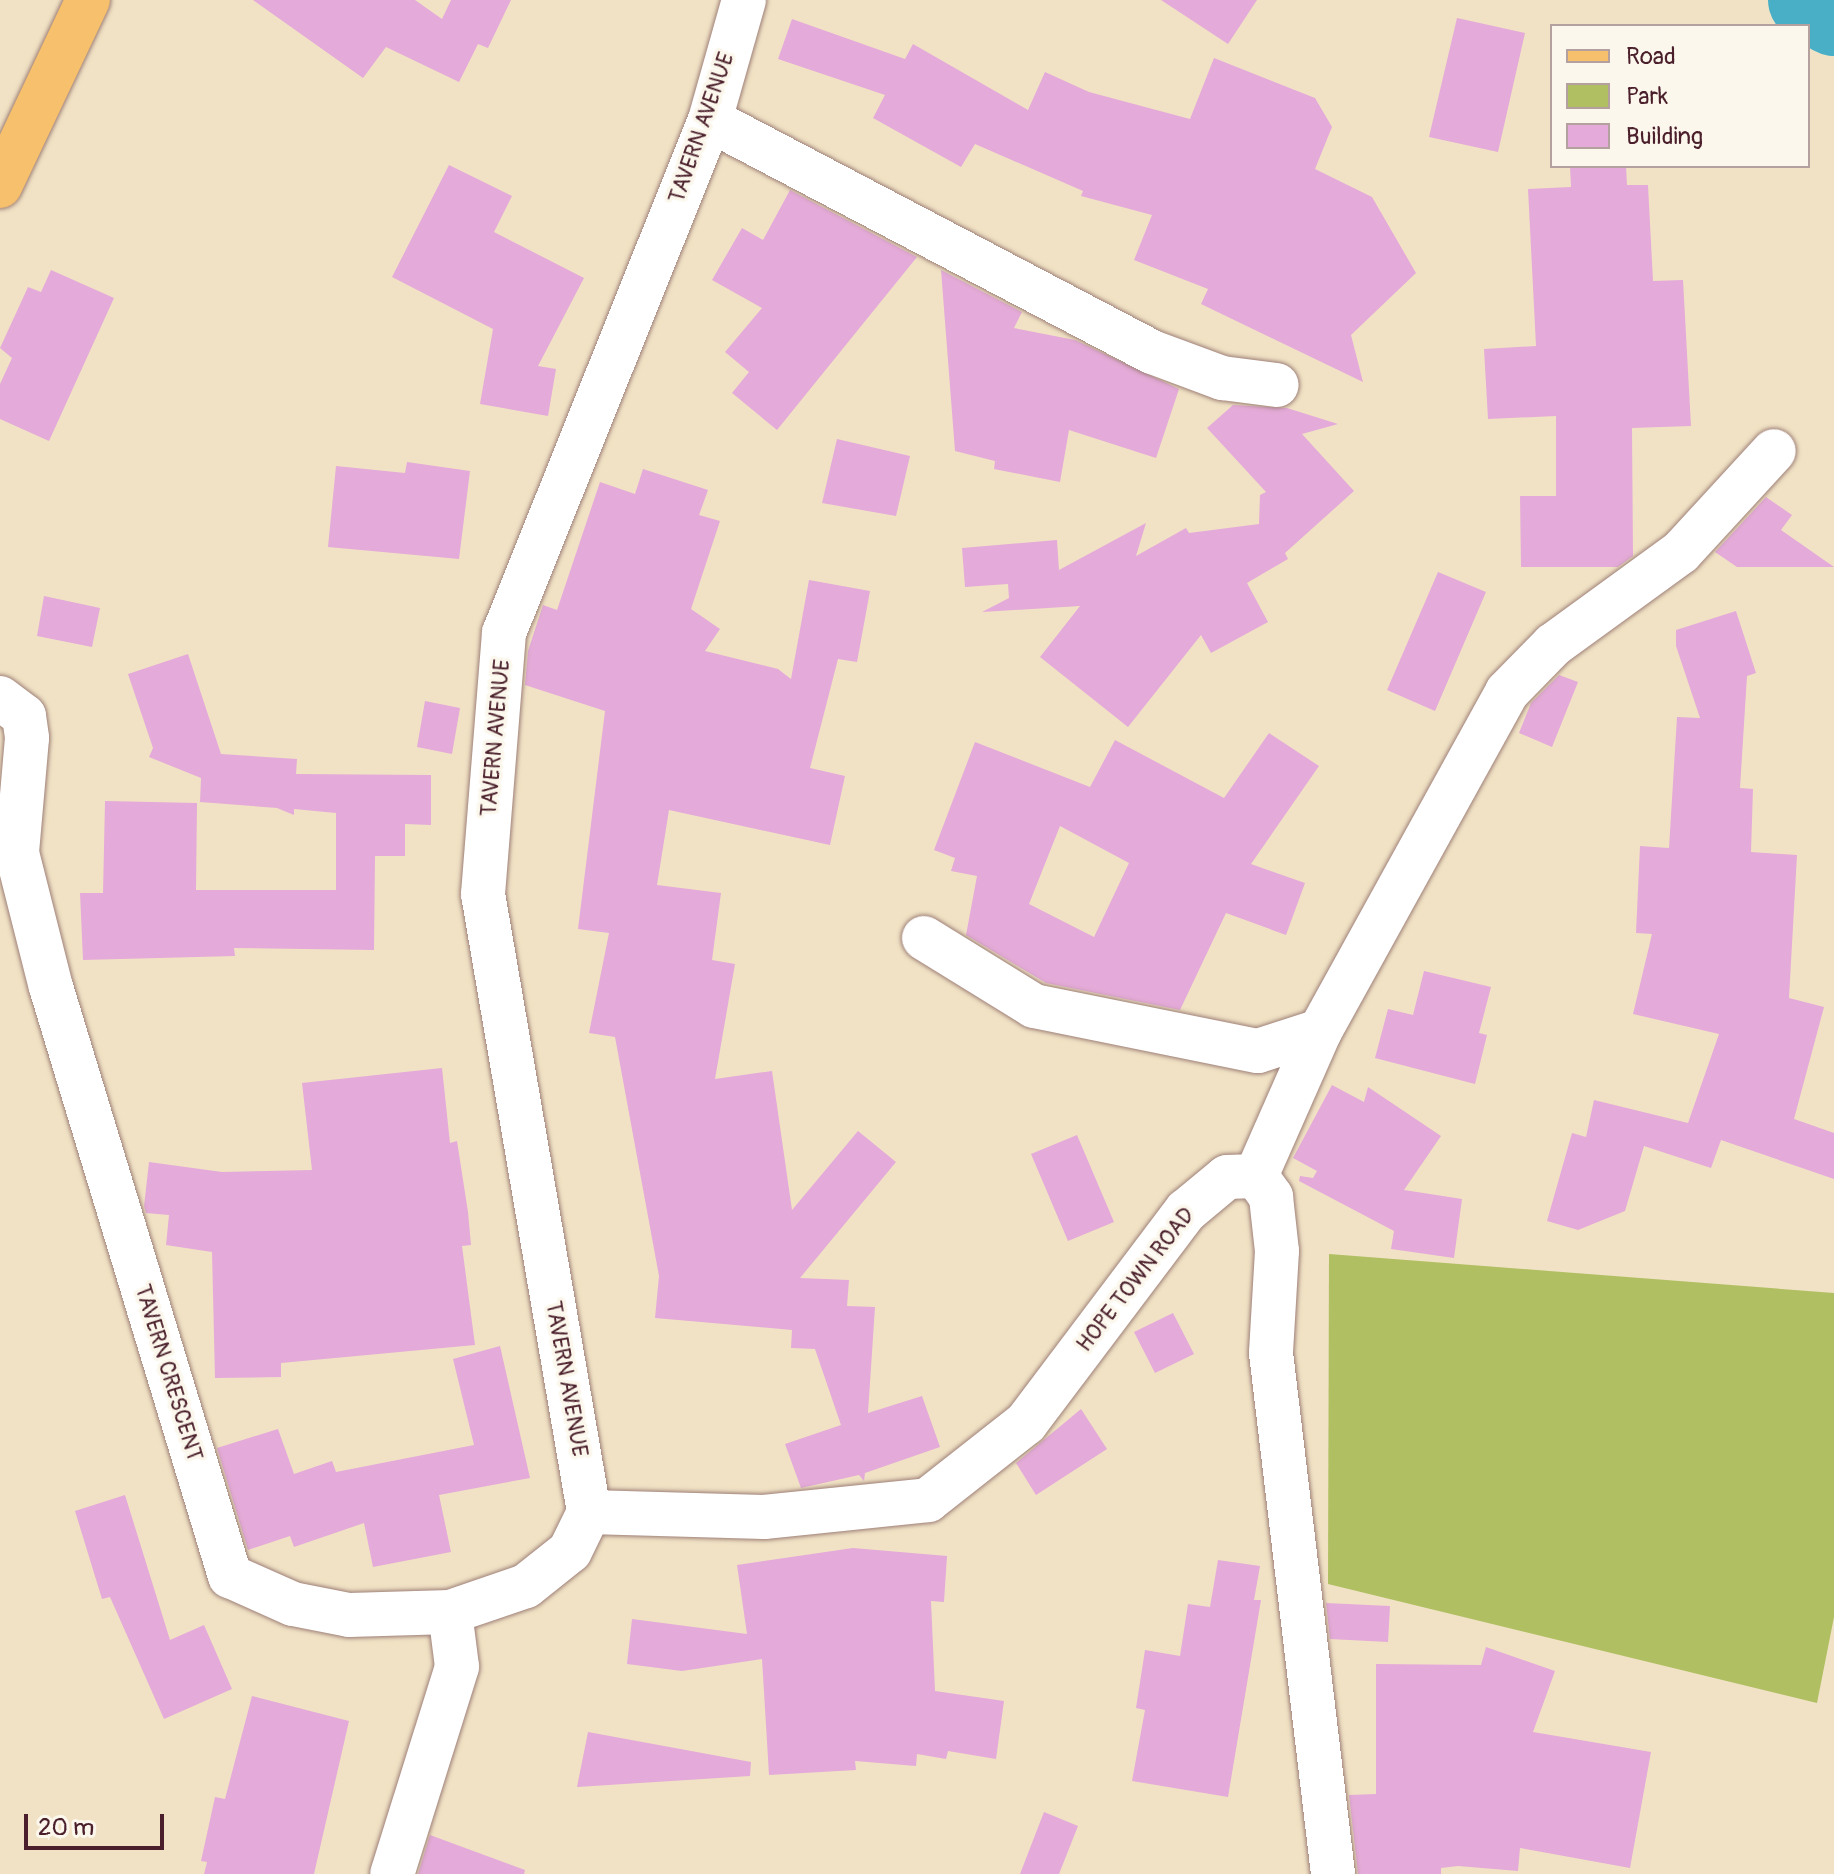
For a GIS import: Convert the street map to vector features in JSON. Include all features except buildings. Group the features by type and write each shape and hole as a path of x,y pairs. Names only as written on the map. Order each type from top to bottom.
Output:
{"main road":[{"path":"0,186 88,0"}],"street":[{"name":"TAVERN AVENUE","path":"589,1512 483,894 504,633 710,120 744,0"},
{"path":"710,120 1152,352 1222,378 1277,385"},
{"path":"1333,1874 1271,1353 1277,1251 1271,1197 1256,1176 1320,1031 1507,692 1553,645 1681,552 1774,451"},
{"name":"TAVERN CRESCENT","path":"0,698 24,716 27,738 17,853 51,987 230,1576 293,1604 349,1615 450,1612"},
{"path":"924,938 1034,1006 1258,1051 1320,1031"},
{"name":"HOPE TOWN ROAD","path":"589,1512 764,1517 928,1500 1026,1423 1186,1211 1227,1177 1256,1176"},
{"path":"392,1874 457,1667 450,1612 526,1586 570,1551 589,1512"}],"green space":[{"path":"1329,1254 1834,1293 1834,1617 1817,1703 1328,1584"}],"waterway":[{"path":"1810,0 1834,14"}]}
